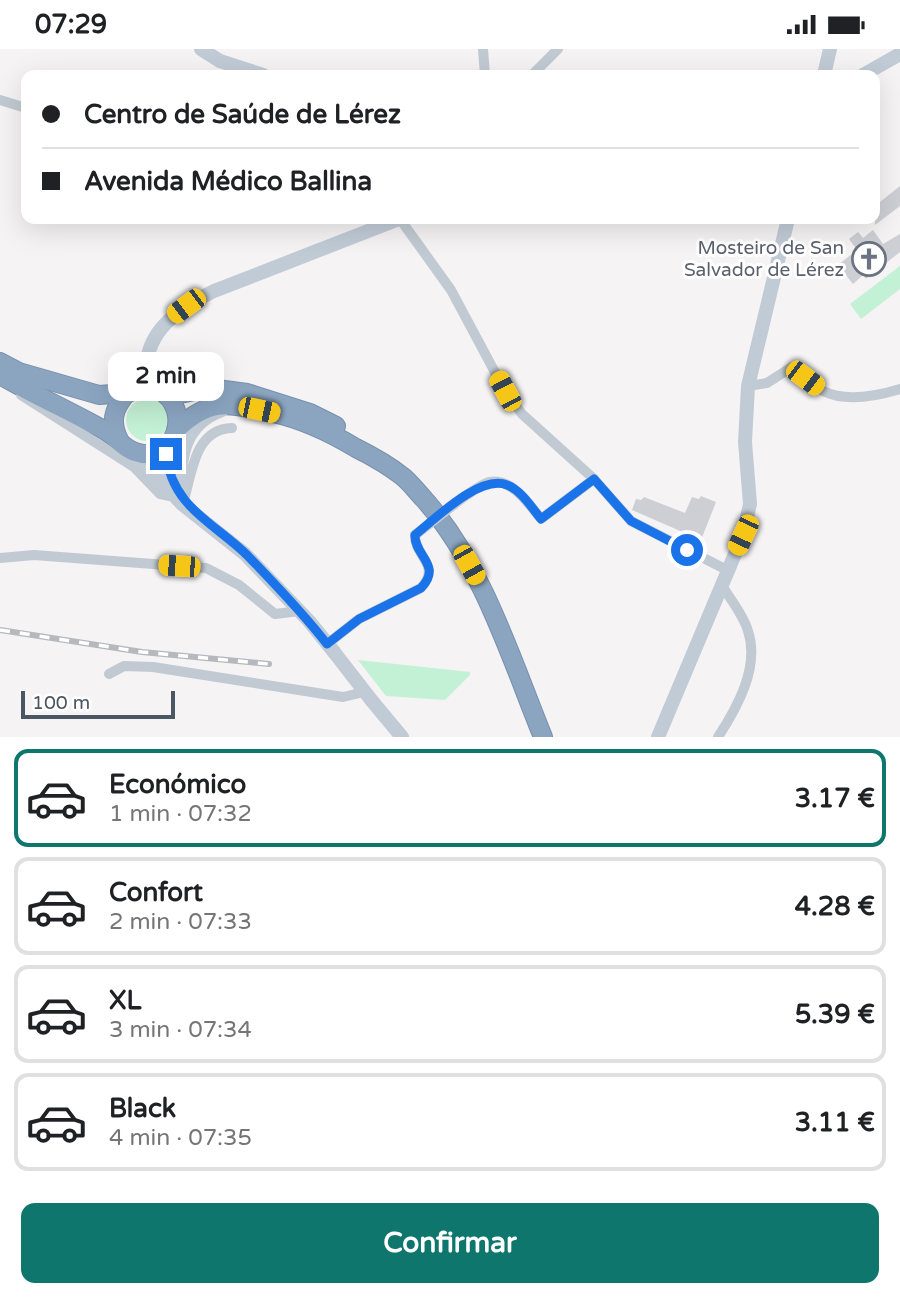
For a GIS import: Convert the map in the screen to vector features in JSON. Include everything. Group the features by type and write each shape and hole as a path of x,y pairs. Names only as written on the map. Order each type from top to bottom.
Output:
{"highway":[{"path":"0,362 19,372 99,395 153,389 180,394 209,388 247,393 310,412 343,430 403,477 437,514 457,543 481,587 543,737"},
{"path":"7,379 107,431 127,447 148,454 170,444 179,427 196,411 214,405 236,406 282,415 338,437 403,477"},
{"path":"153,389 173,401 179,427"},
{"path":"127,393 116,405 112,417 114,430 127,447"}],"street":[{"path":"201,49 220,61 247,70"},
{"path":"483,49 485,70"},
{"path":"537,70 558,49"},
{"path":"825,70 830,49"},
{"path":"872,70 900,54"},
{"path":"0,100 21,106"},
{"path":"153,389 144,367 150,345 166,323 186,306 214,291 386,224"},
{"path":"403,224 452,290 513,403 532,425 594,479 631,521 724,577 751,641 743,693 719,737"},
{"path":"658,737 749,515 745,442 748,386 787,224"},
{"path":"748,386 767,383 792,367 821,390 837,396 878,394 900,389"},
{"path":"7,379 20,394 134,467 160,494 183,501"},
{"path":"183,501 179,470 189,435 195,426 216,413 236,406"},
{"path":"183,501 200,443 220,428 232,428"},
{"path":"170,444 166,454 168,467 183,501"},
{"path":"127,447 183,501 245,554 300,611 402,737"},
{"path":"331,648 359,619 421,588 428,581 430,570 414,542 415,535 465,496 490,482 508,485 541,519 594,479"},
{"path":"0,558 34,555 206,568 239,585 275,614 300,611"},
{"path":"108,674 124,666 153,667 343,697 368,697"}],"green space":[{"path":"900,266 900,289 861,319 850,304"},
{"path":"147,399 162,405 168,420 162,435 147,441 132,435 126,420 132,405"},
{"path":"358,660 470,672 470,675 445,700 386,696"}],"building":[{"name":"Mosteiro de San Salvador de Lérez","path":"900,186 900,206 880,221 880,202"},
{"name":"Mosteiro de San Salvador de Lérez","path":"873,230 883,244 900,234 900,252 866,279 863,275 853,284 838,265 857,250 849,239 858,232 863,238"},
{"path":"701,496 716,502 701,540 632,510 636,499 641,500 644,497 685,513 692,497 699,499"}],"railway":[{"path":"0,630 142,652 269,664"}],"place":[{"name":"Mosteiro de San Salvador de Lérez","path":"869,259"}],"route":[{"path":"166,454 173,481 193,512 245,554 309,621 327,644 359,619 421,588 428,581 430,570 414,542 415,535 465,496 490,482 508,485 541,519 594,479 631,521 687,550"}]}
